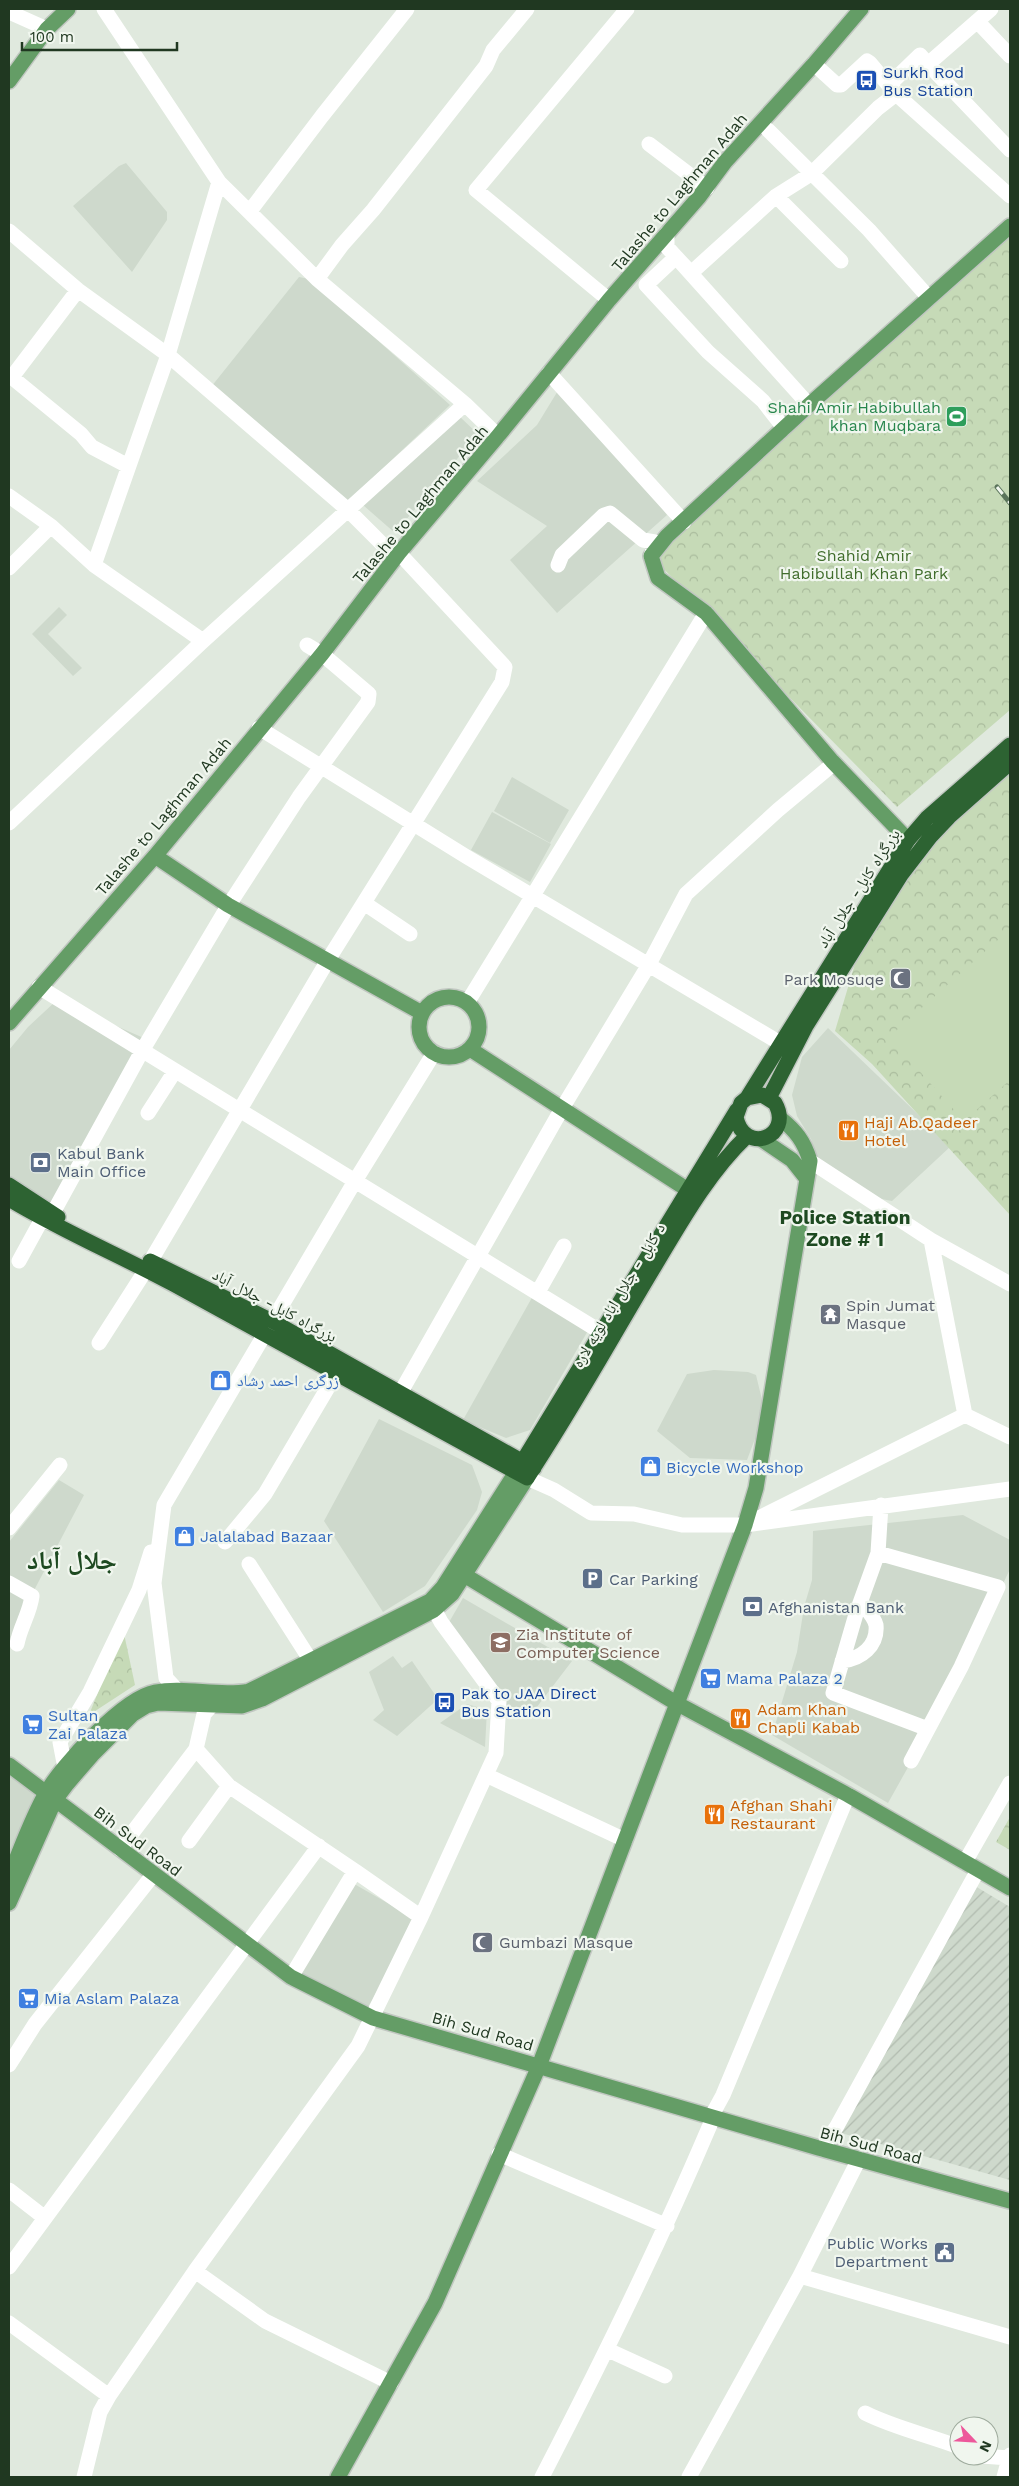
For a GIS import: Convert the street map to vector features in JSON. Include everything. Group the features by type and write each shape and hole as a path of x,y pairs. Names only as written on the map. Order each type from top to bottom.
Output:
{"highway":[{"name":"بزرگراه کابل- جلال آباد","path":"747,1098 908,840 927,818 1010,745"},
{"name":"بزرگراه کابل- جلال آباد","path":"769,1098 806,1026 901,875 931,836 949,817 1010,763"},
{"path":"525,1470 602,1332 737,1110 747,1098 755,1095 769,1098 779,1110 780,1118 774,1132 754,1138 738,1125 737,1110"},
{"name":"د کابل - جلال اباد لویه لاره","path":"525,1470 668,1243 712,1177 734,1149 754,1138"},
{"name":"بزرگراه کابل- جلال آباد","path":"9,1185 48,1219"},
{"name":"بزرگراه کابل- جلال آباد","path":"9,1199 148,1266 269,1328 525,1470"},
{"name":"بزرگراه کابل- جلال آباد","path":"269,1328 332,1370 397,1398"}],"main road":[{"path":"9,81 47,29 68,9"},
{"name":"Talashe to Laghman Adah","path":"9,1023 155,856 322,654 399,554 610,300 707,188 725,162 861,9"},
{"path":"908,840 832,761 706,613 658,578 651,556 667,536 809,405 1010,226"},
{"path":"155,856 228,905 422,1013"},
{"path":"448,996 467,1002 475,1011 479,1022 478,1033 470,1049 453,1057 434,1053 425,1046 420,1036 418,1024 428,1004 437,998 448,996"},
{"path":"470,1049 688,1190"},
{"path":"338,2477 435,2303 539,2066 745,1525 756,1488 810,1161 804,1142 794,1128 780,1118"},
{"path":"754,1138 792,1160 807,1179"},
{"path":"9,1877 65,1768 85,1744 134,1699 156,1692 212,1705 242,1706 262,1699 432,1606 452,1594 460,1572 525,1470"},
{"path":"460,1572 676,1703 848,1795 1010,1888"},
{"path":"9,1903 51,1796 133,1714 146,1706 178,1696 230,1695 249,1692 311,1661 432,1606"},
{"name":"Bih Sud Road","path":"9,1765 247,1946 291,1977 373,2018 822,2149 1010,2201"}],"street":[{"path":"104,9 219,182 317,280 465,404 498,436"},
{"path":"250,211 399,23 407,9"},
{"path":"317,280 342,245 373,210 480,74 493,50 527,9"},
{"path":"610,300 476,190 627,9"},
{"path":"928,64 991,9"},
{"path":"9,12 47,29"},
{"path":"978,21 1010,56"},
{"path":"896,94 891,83 920,55 1010,150"},
{"path":"814,64 837,85 841,85 866,61 896,94 1010,196"},
{"path":"692,273 776,196 811,174 878,108 896,94"},
{"path":"768,130 869,230 929,298"},
{"path":"649,144 707,188"},
{"path":"94,565 168,355 219,182"},
{"path":"776,196 841,261"},
{"path":"9,231 78,290 168,355 348,510 386,548 399,554 505,667 502,682 328,960 238,1110 148,1266 99,1343"},
{"path":"668,233 667,247 809,405"},
{"path":"692,273 676,258 646,285 708,352 763,401 784,428"},
{"path":"78,290 10,376 81,434 92,447 128,466"},
{"path":"549,373 684,522"},
{"path":"9,823 203,641 465,404"},
{"path":"9,496 51,526 94,565 203,641"},
{"path":"558,565 562,555 604,515 610,513 643,540 654,542 651,556"},
{"path":"9,568 51,526"},
{"path":"467,1002 706,613"},
{"path":"19,1261 48,1219 142,1051 228,905 299,797 368,702 369,694 322,654 306,645"},
{"path":"259,728 532,896 780,1043"},
{"path":"397,1398 562,1108 648,966 686,894 778,810 832,765 832,761"},
{"path":"364,903 410,934"},
{"path":"39,987 602,1332"},
{"path":"65,1768 60,1742 90,1692 139,1590 164,1505 355,1181 434,1053"},
{"path":"148,1113 175,1070"},
{"path":"810,1161 931,1240 1010,1284"},
{"path":"931,1240 965,1415"},
{"path":"538,1292 564,1246"},
{"path":"225,1542 265,1494 330,1384 332,1370"},
{"path":"745,1525 965,1415"},
{"path":"965,1415 1010,1437"},
{"path":"9,1528 60,1465"},
{"path":"525,1470 541,1472 554,1490 591,1513 634,1514 682,1525 745,1525 881,1505 1010,1489"},
{"path":"164,1505 154,1583 166,1678 178,1696"},
{"path":"881,1505 878,1554 833,1693 928,1728"},
{"path":"878,1554 998,1587 961,1667 911,1761"},
{"path":"249,1564 311,1661"},
{"path":"9,1583 32,1596 31,1604 20,1627 17,1644"},
{"path":"842,1661 862,1656 875,1637 876,1624 861,1602"},
{"path":"84,2477 100,2412 109,2396 195,2271 358,2046 421,1918 496,1753 499,1701 432,1606"},
{"path":"120,1849 196,1749 204,1714 212,1705"},
{"path":"196,1749 229,1786 319,1846 421,1918"},
{"path":"486,1775 625,1840"},
{"path":"965,1862 1010,1783"},
{"path":"188,1841 229,1786"},
{"path":"542,2477 608,2350 667,2226 710,2125 711,2117 723,2096 848,1795"},
{"path":"9,2267 319,1846"},
{"path":"822,2149 837,2126 978,1870"},
{"path":"291,1977 355,1871"},
{"path":"9,2064 35,2024 153,1874"},
{"path":"499,2154 667,2226"},
{"path":"689,2477 800,2276 859,2159"},
{"path":"9,2190 45,2218"},
{"path":"195,2271 265,2321 391,2383"},
{"path":"800,2276 1010,2337"},
{"path":"9,2322 109,2396"},
{"path":"608,2350 665,2376"},
{"path":"865,2413 885,2423 921,2432 949,2443"},
{"path":"1004,2477 1010,2457"}],"shaded area":[{"path":"126,163 167,212 167,220 132,272 73,206 119,166"},
{"path":"299,277 309,279 450,405 345,504 211,387"},
{"path":"559,389 628,462 667,515 557,613 510,560 547,526 477,481 537,425"},
{"path":"459,416 478,434 395,533 363,505"},
{"path":"59,607 67,615 48,634 82,668 73,676 32,634"},
{"path":"512,777 569,810 550,843 494,811"},
{"path":"492,812 551,844 530,882 471,850"},
{"path":"57,1000 146,1039 54,1206 9,1178 9,1050 28,1027"},
{"path":"828,1028 951,1146 892,1201 871,1197 819,1164 811,1139 797,1116 792,1095 802,1057"},
{"path":"534,1294 589,1329 530,1430 506,1438 463,1420"},
{"path":"714,1370 748,1372 756,1375 765,1412 747,1460 690,1458 657,1431 687,1374"},
{"path":"379,1419 472,1465 482,1492 477,1510 425,1586 383,1612 324,1521"},
{"path":"59,1480 84,1495 29,1600 11,1644 9,1643 9,1542"},
{"path":"963,1515 1010,1540 1010,1569 958,1678 888,1803 772,1735 797,1652 804,1607 812,1580 813,1531"},
{"name":"Zia Institute of Computer Science","path":"463,1598 572,1661 530,1716 503,1705 448,1624"},
{"path":"393,1656 402,1668 412,1661 438,1699 397,1736 373,1720 384,1710 369,1672"},
{"path":"467,1704 487,1710 485,1747 440,1723"},
{"path":"9,1768 39,1794 9,1855"},
{"path":"349,1881 419,1921 365,2012 292,1976"},
{"path":"975,1886 1010,1907 1010,2180 841,2133"}],"green space":[{"name":"Shahid Amir Habibullah Khan Park","path":"1010,232 1010,710 897,807 653,558"},
{"path":"1010,770 1010,1215 872,1064 835,1031 860,947 897,891 959,815"},
{"path":"1010,929 1010,1080 964,1121 889,1037"},
{"path":"123,1629 135,1685 89,1715"},
{"path":"1010,1817 1010,1850 996,1842"}],"railway":[{"path":"997,487 1010,503"}],"place":[{"name":"Surkh Rod Bus Station","path":"867,81"},
{"name":"Shahi Amir Habibullah khan Muqbara","path":"957,416"},
{"name":"Park Mosuqe","path":"900,979"},
{"name":"Haji Ab.Qadeer Hotel","path":"848,1131"},
{"name":"Kabul Bank Main Office","path":"41,1162"},
{"name":"Spin Jumat Masque","path":"830,1314"},
{"name":"زرگری احمد رشاد","path":"221,1380"},
{"name":"Bicycle Workshop","path":"650,1467"},
{"name":"Jalalabad Bazaar","path":"184,1536"},
{"name":"Car Parking","path":"593,1579"},
{"name":"Afghanistan Bank","path":"752,1607"},
{"name":"Zia Institute of Computer Science","path":"500,1643"},
{"name":"Mama Palaza 2","path":"710,1678"},
{"name":"Pak to JAA Direct Bus Station","path":"445,1702"},
{"name":"Adam Khan Chapli Kabab","path":"741,1718"},
{"name":"Sultan Zai Palaza","path":"32,1724"},
{"name":"Afghan Shahi Restaurant","path":"714,1814"},
{"name":"Gumbazi Masque","path":"483,1942"},
{"name":"Mia Aslam Palaza","path":"28,1998"},
{"name":"Public Works Department","path":"944,2252"}],"district":[{"name":"Police Station Zone # 1","path":"845,1228"},
{"name":"جلال آباد","path":"72,1560"}]}
